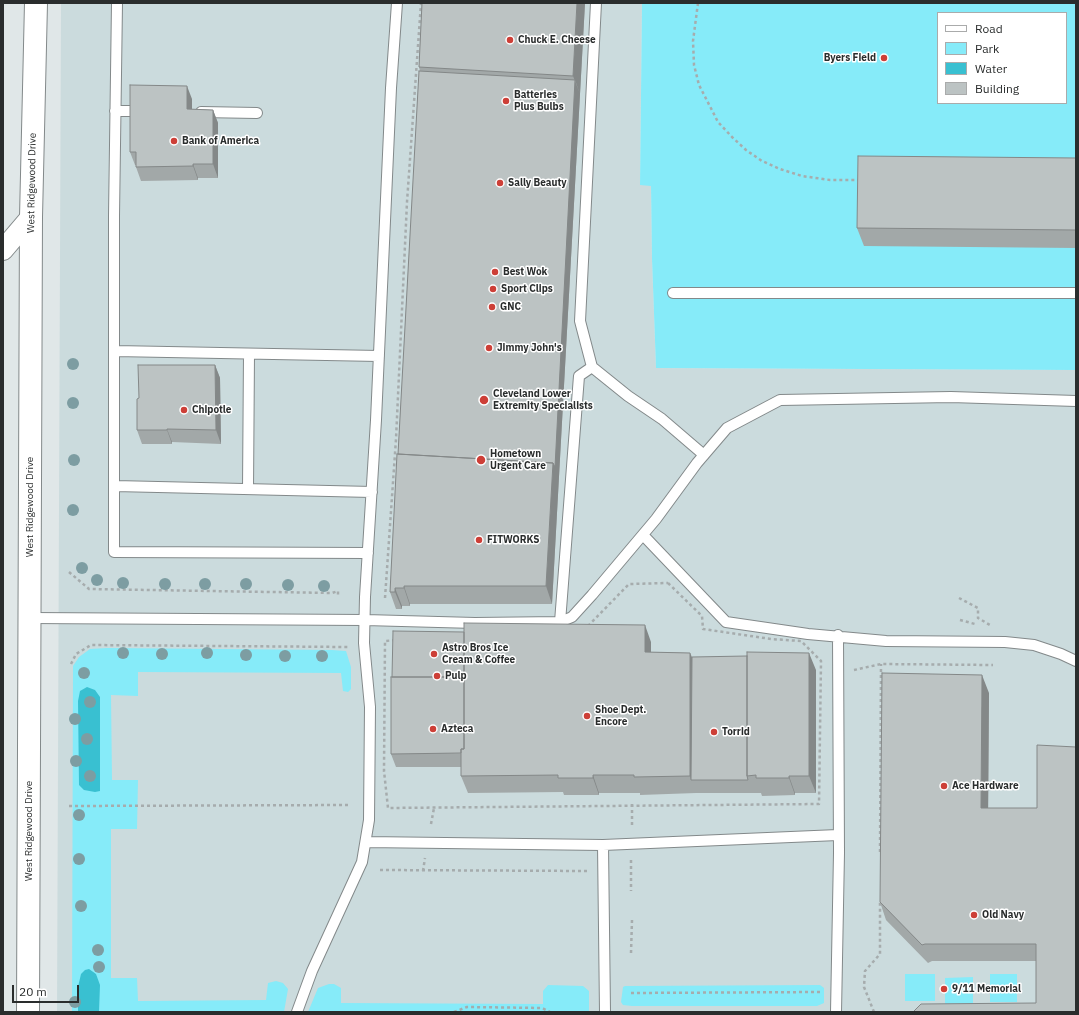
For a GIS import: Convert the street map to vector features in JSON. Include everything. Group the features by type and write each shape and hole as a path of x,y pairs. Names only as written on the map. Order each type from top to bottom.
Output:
{"main road":[{"name":"West Ridgewood Drive","path":"28,1012 31,217 36,3"}],"street":[{"path":"3,250 31,217"}],"lane":[{"path":"116,3 114,552 368,553"},
{"path":"297,1012 312,971 362,862 369,820 370,707 364,643 364,620 380,356 391,88 397,3"},
{"path":"596,3 580,321 592,367 628,396 662,420 704,455"},
{"path":"115,110 135,111"},
{"path":"192,112 257,113"},
{"path":"673,293 1076,293"},
{"path":"115,351 380,356"},
{"path":"248,489 250,354"},
{"path":"560,622 579,376 592,367"},
{"path":"30,618 364,620 475,623 560,622 572,617 643,535 704,455 727,428 780,400 951,397 1076,401"},
{"path":"115,486 372,492"},
{"path":"643,535 726,622 808,634 838,635 914,642 999,642 1034,645 1061,654 1076,661"},
{"path":"836,1012 838,635"},
{"path":"366,842 603,845 838,834"},
{"path":"603,845 605,1012"}],"path":[{"path":"386,598 396,439 407,202 421,3"},
{"path":"698,3 693,41 694,65 699,86 718,122 732,137 751,154 780,169 802,176 830,180 864,180"},
{"path":"69,572 89,589 338,591 338,595"},
{"path":"959,598 978,608 978,618 993,626"},
{"path":"388,808 632,804 819,804 821,662 801,641 771,639 703,629"},
{"path":"70,664 76,654 91,646 349,647"},
{"path":"850,671 881,664 993,665"},
{"path":"880,860 881,664"},
{"path":"632,804 632,826"},
{"path":"69,806 351,805"},
{"path":"431,824 434,808"},
{"path":"423,871 425,858"},
{"path":"631,860 631,891"},
{"path":"380,870 588,871"},
{"path":"874,1012 864,987 865,971 880,954 880,899"},
{"path":"631,953 632,920"},
{"path":"631,993 829,992"},
{"path":"454,1012 467,1007 542,1008 550,1012"}],"shaded area":[{"path":"61,3 642,3 640,185 651,185 656,368 1076,370 1076,1012 57,1012"}],"green space":[{"path":"642,3 1076,3 1076,370 656,368 651,186 640,185"},
{"path":"90,649 346,651 351,667 351,689 348,692 343,691 341,673 138,672 138,696 111,695 112,780 138,780 137,829 111,829 111,978 137,978 138,1001 266,1000 268,983 276,981 283,983 288,989 284,1012 72,1012 73,666 79,657"},
{"path":"905,974 935,974 935,1001 905,1001"},
{"path":"990,974 1017,974 1017,1002 990,1002"},
{"path":"973,977 973,1005 945,1005 945,978"},
{"path":"329,984 334,984 341,988 341,1003 543,1004 543,991 548,985 583,986 589,991 589,1012 308,1012 318,988"},
{"path":"820,985 824,988 824,1003 817,1006 632,1006 623,1005 621,1002 623,987 625,986"}],"water":[{"path":"87,687 95,690 100,697 100,791 95,792 84,790 79,785 78,701 80,691"},
{"path":"89,969 96,974 100,985 99,1012 78,1012 78,987 81,974 85,970"}],"building":[{"path":"422,3 577,3 573,76 419,67"},
{"path":"419,71 575,80 555,467 553,463 398,454"},
{"path":"130,85 187,86 187,109 213,110 213,164 193,164 193,166 136,167 136,152 130,152"},
{"path":"858,156 1076,158 1076,230 857,228"},
{"path":"138,365 215,365 216,430 137,430 137,399 139,398"},
{"path":"397,454 553,463 546,586 404,586 404,588 395,588 395,592 390,592"},
{"path":"464,623 645,625 645,652 690,653 690,776 634,777 634,775 593,775 593,778 558,778 558,775 461,776 461,749 464,749"},
{"path":"393,631 464,632 464,677 392,677"},
{"path":"747,652 809,653 809,776 789,776 789,778 756,778 756,775 747,776"},
{"path":"747,656 748,780 691,780 692,657"},
{"path":"882,673 982,675 981,808 1037,808 1037,745 1076,747 1076,1012 913,1012 921,1004 1036,1003 1036,944 922,945 880,902"},
{"name":"Azteca","path":"391,677 464,677 464,749 461,749 461,753 391,754"}],"place":[{"name":"Chuck E. Cheese","path":"510,40"},
{"name":"Byers Field","path":"884,58"},
{"name":"Batteries Plus Bulbs","path":"506,101"},
{"name":"Bank of America","path":"174,141"},
{"name":"Sally Beauty","path":"500,183"},
{"name":"Best Wok","path":"495,272"},
{"name":"Sport Clips","path":"493,289"},
{"name":"GNC","path":"492,307"},
{"name":"Jimmy John's","path":"489,348"},
{"name":"Cleveland Lower Extremity Specialists","path":"484,400"},
{"name":"Chipotle","path":"184,410"},
{"name":"Hometown Urgent Care","path":"481,460"},
{"name":"FITWORKS","path":"479,540"},
{"name":"Astro Bros Ice Cream & Coffee","path":"434,654"},
{"name":"Pulp","path":"437,676"},
{"name":"Shoe Dept. Encore","path":"587,716"},
{"name":"Azteca","path":"433,729"},
{"name":"Torrid","path":"714,732"},
{"name":"Ace Hardware","path":"944,786"},
{"name":"Old Navy","path":"974,915"},
{"name":"9/11 Memorial","path":"944,989"}]}
